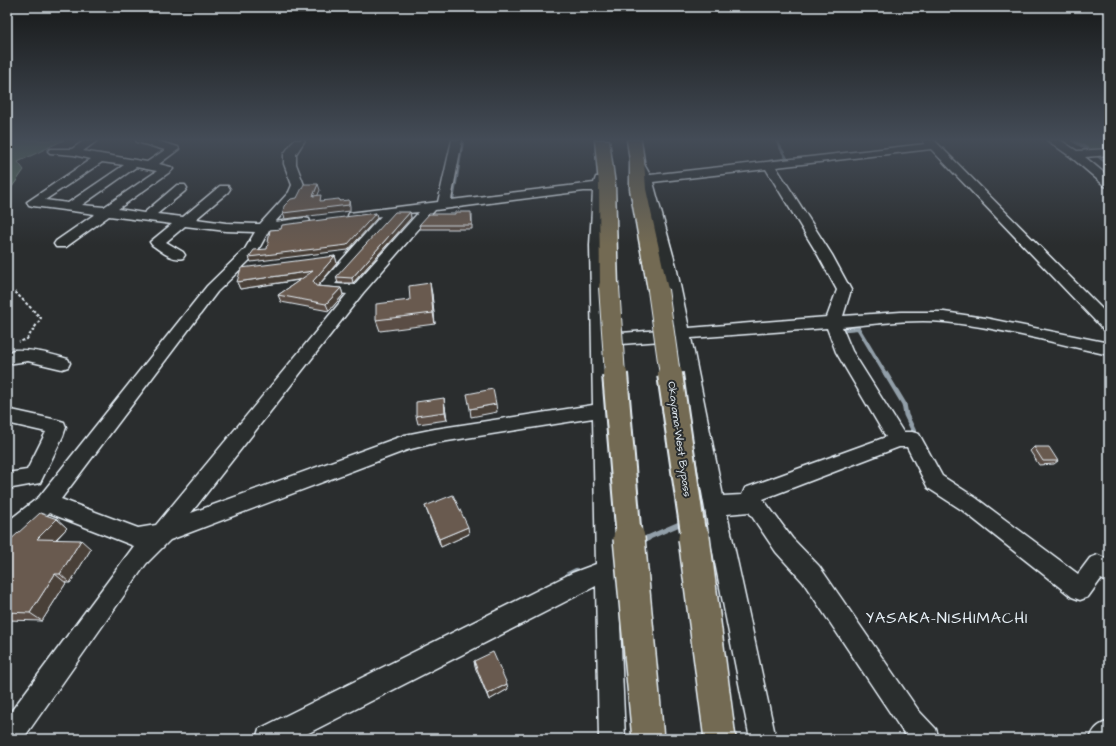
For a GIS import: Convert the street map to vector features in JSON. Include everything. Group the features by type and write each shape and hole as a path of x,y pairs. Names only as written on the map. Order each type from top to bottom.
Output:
{"highway":[{"path":"606,175 609,287 619,427 648,739"},
{"name":"Okayama-West Bypass","path":"637,175 638,189 658,290 702,593 720,739"}],"street":[{"path":"74,175 33,202 226,227 264,227 317,221"},
{"path":"70,207 118,175"},
{"path":"60,244 159,175"},
{"path":"7,535 46,503 212,290 251,251 264,227 276,212 294,194 298,185 294,175"},
{"path":"7,739 138,557 162,533 356,290 445,204 451,175"},
{"path":"601,175 598,245 612,739"},
{"path":"644,175 669,266 715,506 763,739"},
{"path":"646,179 683,175"},
{"path":"775,175 825,255 844,290 833,323 844,352 898,440"},
{"path":"961,175 1109,325"},
{"path":"1100,175 1109,183"},
{"path":"340,218 584,187 600,187"},
{"path":"146,217 181,188"},
{"path":"178,255 157,242 224,189"},
{"path":"356,290 324,288 393,211"},
{"path":"331,258 354,255"},
{"path":"232,270 255,267"},
{"path":"600,340 901,317 944,317 985,323 1109,349"},
{"path":"10,351 17,355 33,355 62,363"},
{"path":"46,503 138,538 162,533 405,444 435,436 602,410"},
{"path":"7,416 56,427 54,436 33,477 7,481"},
{"path":"926,739 910,720 811,574 784,545 754,503 752,494 898,440 912,438 935,482 969,504 1080,589 1098,565 1109,572"},
{"path":"715,506 754,503"},
{"path":"269,739 580,581 595,575 607,575"},
{"path":"1103,739 1109,734"}],"path":[{"path":"10,351 27,339 41,318 15,292"}],"green space":[{"path":"7,175 21,175 12,187 7,190"}],"building":[{"path":"304,184 318,184 313,196 321,195 320,201 339,199 339,201 349,200 349,205 283,213 284,206 291,199 297,198"},
{"path":"395,212 410,212 352,278 336,277"},
{"path":"455,212 471,212 472,225 419,225 429,214 455,214"},
{"path":"376,213 347,245 249,257 254,250 267,249 270,230 281,229 282,225"},
{"path":"335,256 313,281 316,286 341,288 326,304 278,295 313,271 237,282 241,268"},
{"path":"430,283 433,313 376,320 376,304 410,300 409,286"},
{"path":"493,389 496,404 470,409 467,394"},
{"path":"444,398 445,412 416,416 416,402"},
{"path":"1034,447 1049,447 1058,461 1043,461"},
{"path":"453,495 468,527 439,539 425,506"},
{"path":"40,513 57,519 37,539 81,540 60,574 55,574 30,613 7,612 7,543"},
{"path":"493,652 507,684 487,694 474,661"}],"waterway":[{"path":"452,204 457,175"},
{"path":"839,330 858,328 886,375"},
{"path":"886,374 904,404 906,415 917,438"},
{"path":"645,539 684,522"},
{"path":"639,542 648,538"},
{"path":"568,575 576,571"},
{"path":"253,739 262,734"}],"district":[{"name":"YASAKA-NISHIMACHI","path":"947,617"}]}
